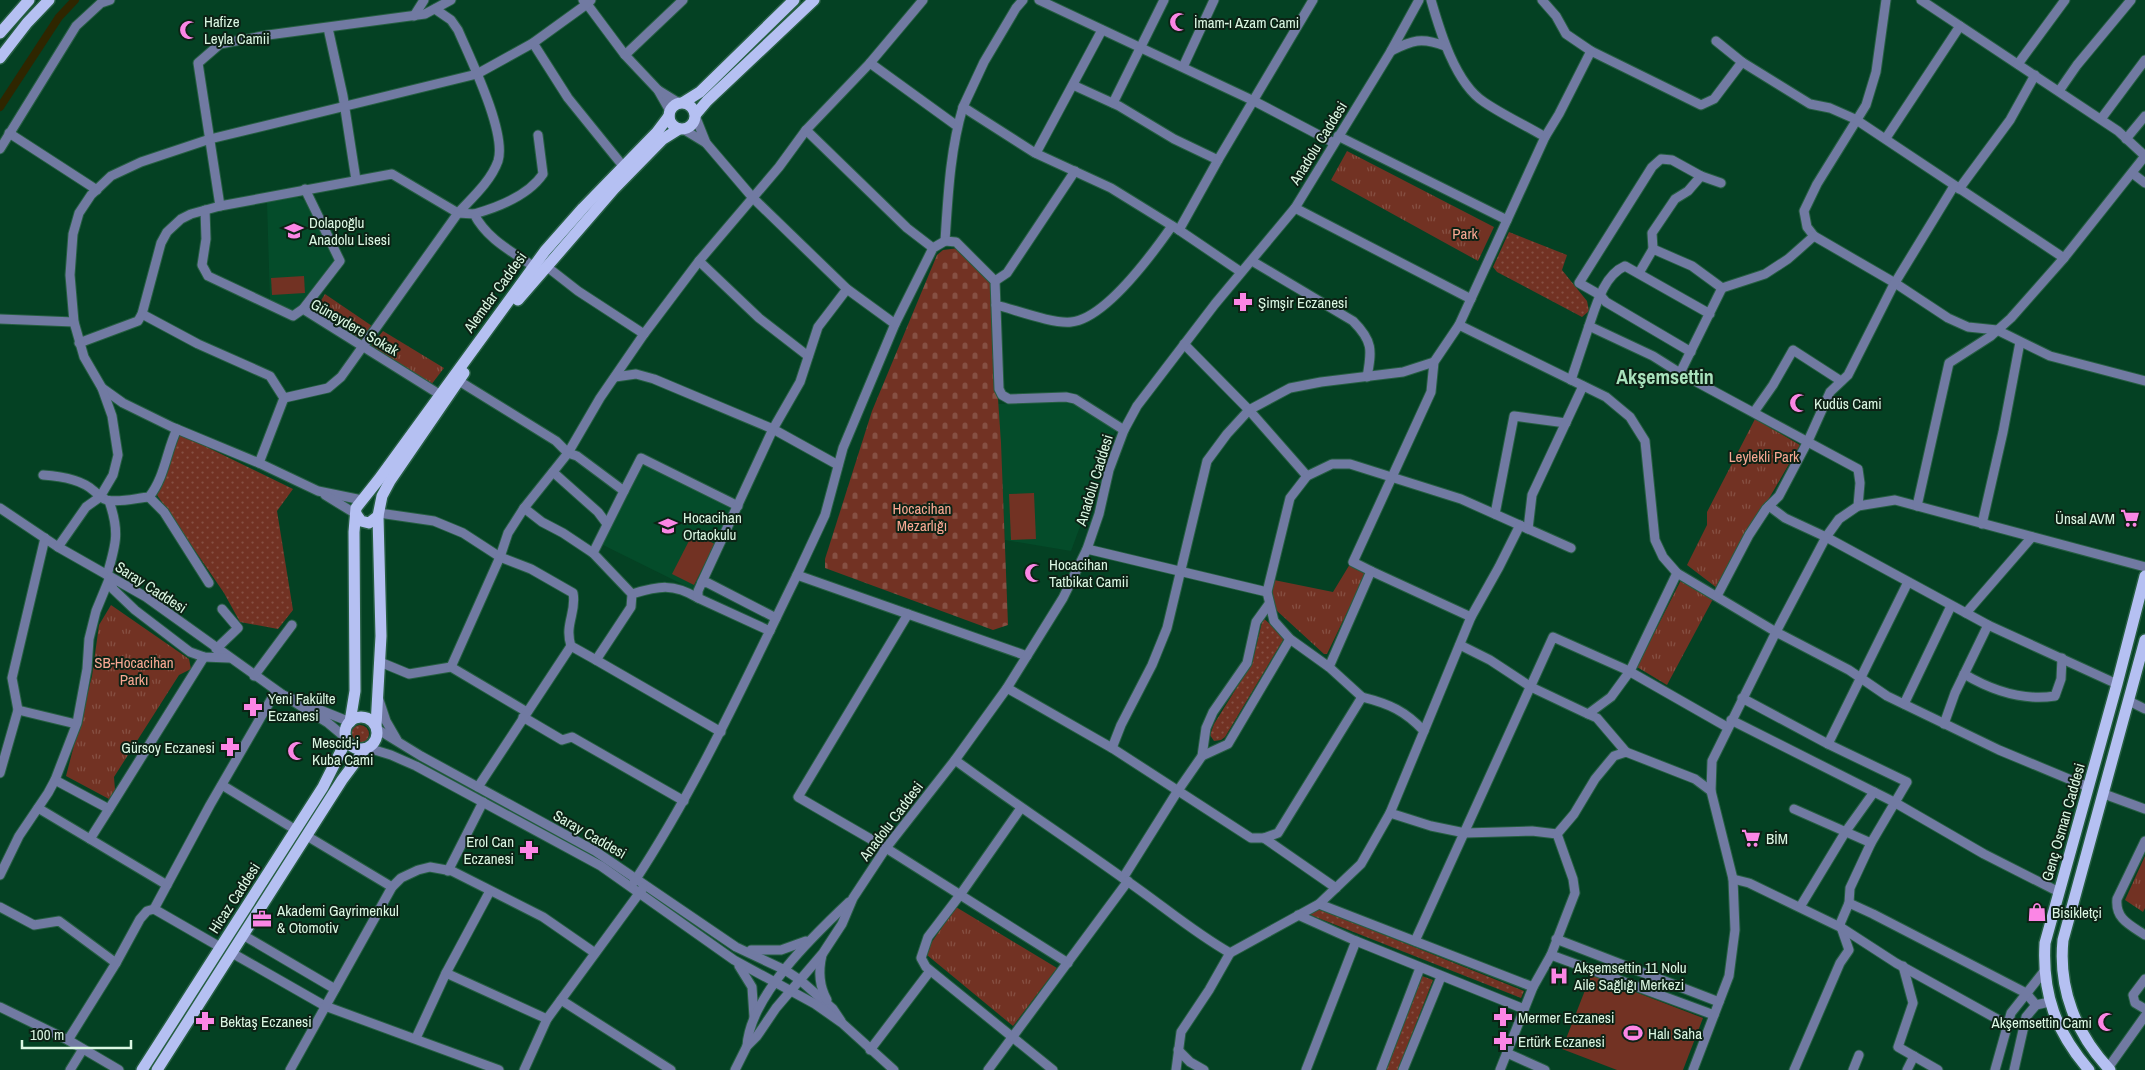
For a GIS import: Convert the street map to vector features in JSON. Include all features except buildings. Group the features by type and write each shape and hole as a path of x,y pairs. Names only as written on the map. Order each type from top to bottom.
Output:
{"main road":[{"path":"0,34 29,0"},
{"path":"0,58 27,23 49,0"},
{"path":"794,0 700,92 682,102 669,113 672,124 681,129 691,126 707,101 814,0"},
{"path":"682,102 692,106 696,116"},
{"name":"Alemdar Caddesi","path":"362,500 533,266 570,222 658,132 669,113"},
{"name":"Alemdar Caddesi","path":"376,728 382,599 379,513 382,496 390,481 459,381 524,292 614,188 663,140 681,129"},
{"path":"350,722 364,717 373,722 376,728 375,742 367,749 352,747 346,740 345,730 350,722 355,691 354,541 356,508 362,500 373,501 379,513 372,522 364,522 356,514"},
{"name":"Genç Osman Caddesi","path":"2089,1070 2074,1050 2049,1002 2045,970 2046,936 2117,684 2145,576"},
{"name":"Genç Osman Caddesi","path":"2109,1069 2077,1024 2063,984 2061,959 2063,940 2130,701 2145,640"},
{"name":"Hicaz Caddesi","path":"142,1070 323,787 346,740"},
{"name":"Hicaz Caddesi","path":"157,1070 307,836 367,749"}],"street":[{"path":"0,149 76,26 101,3 110,0"},
{"path":"414,16 424,0"},
{"path":"220,206 198,63 201,59 220,44 268,35 425,14 451,0"},
{"path":"625,55 683,0"},
{"path":"451,667 500,557 508,533 524,508 568,453 615,376 644,334 699,261 753,198 806,130 870,63 923,0"},
{"path":"945,241 948,197 957,126 963,107 984,62 1016,8 1023,0"},
{"path":"1039,0 1507,220"},
{"path":"1113,103 1164,0"},
{"path":"1183,67 1214,0"},
{"path":"996,305 1057,321 1072,322 1104,306 1176,228 1313,0"},
{"name":"Anadolu Caddesi","path":"747,1046 757,1036 776,1008 823,953 842,924 853,898 886,848 955,760 1028,656 1063,598 1087,549 1099,514 1109,470 1124,430 1137,406 1241,272 1295,208 1391,51 1419,0"},
{"path":"1431,0 1445,46 1467,84 1482,102 1545,137"},
{"path":"1544,0 1566,34 1591,51 1700,105 1714,99 1742,62"},
{"path":"1886,0 1876,72 1866,105 1817,184 1804,211 1807,227 1814,236 1895,283 1948,318 1968,327 1997,330 2050,356 2145,381"},
{"path":"1916,506 1949,363 2011,318 2064,258 2145,156 2126,138 2101,119 1921,0"},
{"path":"2018,64 2065,0"},
{"path":"2059,91 2131,0"},
{"path":"104,499 118,455 112,416 102,388 84,357 79,343 74,322 70,275 73,234 79,213 111,176 141,162 210,139 477,74 534,43 587,1 625,55 658,90 669,113"},
{"path":"284,398 328,388 341,378 458,213 485,183 497,163 500,151 493,115 477,74 458,30 451,20 435,9"},
{"path":"1886,138 1960,26"},
{"path":"328,28 343,96 343,107 356,180"},
{"path":"1036,153 1102,30"},
{"path":"1391,51 1407,43 1427,39 1445,46"},
{"path":"1716,41 1742,62 1810,104 1830,108 1856,119 2064,258"},
{"path":"534,43 568,98 624,166"},
{"path":"1472,617 1371,572 1353,562 1431,392 1434,362 1459,325 1545,137 1591,51"},
{"path":"2101,119 2145,60"},
{"path":"870,63 957,126"},
{"path":"1717,596 1749,536 1769,506 1780,496 1830,392 1848,375 1895,283 1957,187 2010,120 2035,75"},
{"path":"1073,84 1113,103 1174,139 1218,160"},
{"path":"658,90 682,102"},
{"path":"963,107 1036,153 1110,188 1176,228 1241,272"},
{"path":"696,116 706,143 753,198 847,289 895,324"},
{"path":"2126,138 2145,116"},
{"path":"681,129 706,143"},
{"path":"806,130 907,228 933,248"},
{"path":"9,133 97,190"},
{"path":"79,343 138,321 142,314 155,263 167,232 181,219 220,206 392,174 458,213 474,214 490,209 522,194 539,179 543,174 538,135"},
{"path":"1691,352 1606,302 1600,295 1580,283 1652,166 1661,159 1672,160 1701,176 1721,183"},
{"path":"995,281 1007,273 1075,171"},
{"path":"2132,173 2145,183"},
{"path":"1639,273 1653,249 1652,233 1675,199 1688,191 1701,176"},
{"path":"303,309 340,261 305,189"},
{"path":"1295,208 1471,299"},
{"name":"Güneydere Sokak","path":"205,210 206,239 202,266 208,276 294,316 303,309 440,394"},
{"path":"474,214 480,226 494,241 533,266"},
{"path":"1680,373 1722,288 1765,274 1788,259 1814,236"},
{"path":"631,887 684,801 721,732 825,515 843,448 895,324 933,248 945,241 956,242 995,281 999,389 1002,395 1009,399 1066,397 1075,399 1124,430"},
{"path":"1653,249 1692,266 1722,288"},
{"path":"699,261 759,318 808,356"},
{"path":"1252,261 1353,321 1366,334 1371,355 1367,377"},
{"path":"546,266 578,291 644,334"},
{"path":"1571,380 1600,295 1617,269 1625,266 1710,314"},
{"path":"698,598 698,591 773,429 800,382 818,327 847,289"},
{"path":"142,314 198,344 270,376 284,398"},
{"path":"0,319 74,322"},
{"path":"1459,325 1606,397 1630,417 1645,441 1654,540 1663,558 1677,573 1776,632 1849,670 1860,679 1904,704 1999,750 2088,787"},
{"path":"1589,326 1653,356 1680,373 1858,469 1860,483 1858,506"},
{"path":"1982,524 2003,432 2020,342"},
{"path":"1184,344 1249,410 1307,476"},
{"path":"1754,412 1773,385 1793,350 1841,381"},
{"path":"1112,748 1121,725 1152,665 1167,628 1207,461 1227,434 1249,410 1290,388 1321,382 1403,372 1434,362"},
{"path":"615,376 636,374 654,379 773,429 838,465"},
{"path":"459,381 556,441 568,453 577,456 624,490"},
{"path":"1176,1070 1181,1032 1230,954 1319,904 1361,864 1390,813 1472,617 1499,567 1524,527 1532,495 1583,386"},
{"path":"102,388 123,404 259,463 318,491 356,514"},
{"path":"259,463 284,398"},
{"path":"1495,514 1514,416 1566,422"},
{"path":"149,497 162,476 170,443 177,429"},
{"path":"593,553 641,458 738,506"},
{"path":"1424,731 1409,716 1385,702 1362,698 1329,666 1290,639 1274,620 1266,592 1290,498 1307,476 1332,464 1350,464 1461,499 1571,548"},
{"path":"553,472 598,512 607,524"},
{"path":"0,875 19,836 55,780 76,724 87,670 91,630 109,576 117,538 115,517 104,499 95,491 78,482 56,476 42,475"},
{"path":"318,491 362,500"},
{"path":"58,547 86,508 104,499 149,497 164,512 209,584"},
{"path":"1693,1070 1729,976 1735,930 1733,879 1711,791 1712,761 1729,723 1776,632 1826,537 1839,519 1858,506 1895,500 2145,567"},
{"path":"1769,506 1785,518 1826,537 1988,625 2117,684"},
{"name":"Saray Caddesi","path":"0,508 58,547 146,597 254,676 328,723 346,740"},
{"path":"524,508 542,522 563,533 593,553 632,594 631,607 596,660"},
{"path":"379,513 434,521 463,533 500,557 531,569 573,594 575,602 570,616 568,636 571,646 721,732"},
{"path":"1966,613 2032,537"},
{"path":"0,773 18,710 12,678 44,538"},
{"path":"1087,549 1266,592"},
{"path":"1329,666 1371,572"},
{"path":"1588,714 1611,697 1630,671 1677,573"},
{"path":"797,574 1028,656"},
{"path":"109,576 113,589 134,610 190,652 204,657 229,658"},
{"path":"702,582 708,583 776,618"},
{"path":"1828,744 1908,582"},
{"path":"632,594 657,587 683,589 698,598 770,631"},
{"path":"988,1070 1068,963 1126,880 1177,792 1202,756 1206,728 1214,712 1247,663 1256,622 1270,604"},
{"path":"1904,704 1951,606"},
{"path":"216,649 238,628 222,609"},
{"path":"908,614 798,797 886,848 1068,963"},
{"path":"254,676 292,625"},
{"path":"1944,724 1955,692 1988,625"},
{"path":"1414,941 1553,637 1630,671 1729,723 1894,802 1984,854 2059,892"},
{"path":"1202,756 1228,744 1290,639"},
{"path":"1460,645 1490,660 1531,687 1597,718 1626,752 1695,778 1711,791"},
{"path":"478,787 571,646"},
{"path":"90,839 204,657"},
{"path":"1964,674 1982,684 2013,694 2041,698 2055,696 2061,679 2062,658"},
{"path":"380,662 409,674 451,667 562,740 572,737 684,801"},
{"path":"1007,688 1112,748 1177,792 1251,838 1264,838 1278,833 1362,698"},
{"path":"68,1040 140,919 147,911 154,909 222,785 279,693"},
{"name":"Saray Caddesi","path":"279,693 350,722"},
{"path":"378,696 386,721 401,744"},
{"path":"1742,698 1828,744 1907,782 1871,843 1850,888 1849,904 1840,924 1849,950 1840,963 1794,1070"},
{"path":"2130,701 2145,710"},
{"path":"18,710 76,724"},
{"name":"Saray Caddesi","path":"376,728 401,744 595,851 736,947 766,959 800,980"},
{"name":"Saray Caddesi","path":"367,749 391,755 585,856 734,960 791,991"},
{"path":"1557,834 1574,814 1595,779 1614,756 1626,752"},
{"path":"955,760 1126,880 1201,937 1230,954"},
{"path":"55,780 109,809"},
{"path":"222,785 296,830"},
{"path":"1800,907 1846,832 1874,792"},
{"path":"2104,794 2145,809"},
{"path":"448,871 483,802"},
{"path":"38,808 167,885"},
{"path":"1021,808 928,937 922,948 921,958 930,971 1012,1039 1053,1070"},
{"path":"1794,809 1871,843"},
{"path":"1390,813 1431,826 1465,832 1532,831 1557,834"},
{"path":"1500,1070 1533,987 1551,955 1575,893 1573,879 1557,834"},
{"path":"307,836 392,887"},
{"path":"1264,838 1336,888"},
{"path":"2145,841 2116,899 2119,916 2145,935"},
{"path":"290,1070 392,887 402,878 418,870 430,867 448,871 490,890 543,916 595,953"},
{"path":"1733,879 1749,883 1842,928 1903,966 2008,1026"},
{"path":"524,1070 547,1019 645,884"},
{"path":"416,1038 446,973 490,890"},
{"name":"Anadolu Caddesi","path":"754,1018 785,970 813,937 853,898"},
{"path":"1319,904 1533,987"},
{"path":"1849,904 1873,914 2026,993 2036,1005"},
{"path":"0,907 34,925 59,921 116,962"},
{"path":"154,909 220,947"},
{"path":"1298,915 1420,968 1524,1009"},
{"path":"244,935 335,989"},
{"path":"736,947 758,951 781,950 801,944 813,937"},
{"path":"1556,939 1719,1002"},
{"path":"1306,1070 1356,941"},
{"path":"232,953 325,1006 416,1038 473,1066 499,1070"},
{"path":"823,953 820,985 842,1023"},
{"path":"1551,955 1714,1015"},
{"path":"734,960 752,987 754,1018 748,1032 747,1046 735,1070"},
{"path":"1903,966 1914,1003 1898,1047 1938,1070"},
{"path":"1380,1070 1420,968"},
{"path":"1995,1070 2011,1013 2045,970"},
{"path":"870,1050 930,971"},
{"path":"446,973 547,1019"},
{"path":"1402,1070 1440,976"},
{"path":"2145,979 2133,995 2135,1003 2145,1010"},
{"path":"800,980 833,1009"},
{"path":"791,991 804,997 842,1023 894,1070"},
{"path":"561,1000 671,1070"},
{"path":"2014,1070 2026,1017 2036,1005 2049,1002"},
{"path":"0,1008 68,1040 119,1070"},
{"path":"2011,1013 2026,1017"},
{"path":"2109,1069 2145,1016"},
{"path":"70,1070 83,1049"},
{"path":"1178,1050 1190,1062 1204,1070"},
{"path":"1508,1052 1545,1070"},
{"path":"1852,1070 1859,1055"},
{"path":"1907,1070 1914,1056"}],"shaded area":[{"name":"Dolapoğlu Anadolu Lisesi","path":"297,197 305,201 334,261 295,310 291,310 270,301 267,202"},
{"path":"1068,401 1116,429 1071,551 1005,540 998,404"},
{"name":"Hocacihan Ortaokulu","path":"643,463 735,507 694,590 601,544"}],"green space":[{"name":"Park","path":"1347,151 1494,227 1478,261 1331,180"},
{"path":"1509,232 1567,255 1562,270 1587,301 1589,311 1582,317 1497,272 1493,267"},
{"name":"Hocacihan Mezarlığı","path":"959,248 990,280 1001,443 1008,625 993,630 825,568 825,559 872,411 937,255 943,250"},
{"path":"304,276 305,293 272,295 271,278"},
{"path":"325,294 372,326 362,342 315,310"},
{"path":"383,331 444,368 431,385 370,347"},
{"name":"Leylekli Park","path":"1755,419 1800,445 1717,588 1687,565 1707,525 1707,512"},
{"path":"180,434 293,489 277,511 293,610 278,629 240,622 224,593 157,495"},
{"path":"1034,493 1036,539 1011,540 1009,494"},
{"path":"693,533 715,544 694,585 672,574"},
{"path":"1350,564 1364,573 1364,577 1327,654 1324,654 1276,610 1270,593 1274,580 1333,592"},
{"path":"1681,580 1713,599 1667,685 1637,667"},
{"name":"SB-Hocacihan Parkı","path":"111,605 189,659 191,669 179,675 114,777 115,790 109,799 66,776 92,676 99,625"},
{"path":"1263,618 1284,636 1283,640 1225,737 1214,741 1210,735 1214,724 1252,663"},
{"path":"360,725 366,728 369,734 366,740 360,743 354,740 351,734 354,728"},
{"path":"2145,856 2145,908 2143,912 2125,900"},
{"path":"956,907 1057,968 1013,1026 927,955 927,949"},
{"path":"1317,908 1524,991 1521,998 1308,914"},
{"name":"Halı Saha","path":"1591,975 1703,1018 1683,1070 1617,1070 1562,1049"},
{"path":"1422,976 1433,980 1398,1070 1385,1070"}],"waterway":[{"path":"0,107 59,17 75,0"}],"place":[{"name":"İmam-ı Azam Cami","path":"1179,22"},
{"name":"Hafize Leyla Camii","path":"189,30"},
{"name":"Dolapoğlu Anadolu Lisesi","path":"294,231"},
{"name":"Şimşir Eczanesi","path":"1243,302"},
{"name":"Kudüs Cami","path":"1799,403"},
{"name":"Ünsal AVM","path":"2130,518"},
{"name":"Hocacihan Ortaokulu","path":"668,526"},
{"name":"Hocacihan Tatbikat Camii","path":"1034,573"},
{"name":"Yeni Fakülte Eczanesi","path":"253,707"},
{"name":"Gürsoy Eczanesi","path":"230,747"},
{"name":"Mescid-i Kuba Cami","path":"297,751"},
{"name":"BİM","path":"1751,838"},
{"name":"Erol Can Eczanesi","path":"529,850"},
{"name":"Bisikletçi","path":"2037,912"},
{"name":"Akademi Gayrimenkul & Otomotiv","path":"262,919"},
{"name":"Akşemsettin 11 Nolu Aile Sağlığı Merkezi","path":"1559,976"},
{"name":"Mermer Eczanesi","path":"1503,1017"},
{"name":"Bektaş Eczanesi","path":"205,1021"},
{"name":"Akşemsettin Cami","path":"2107,1022"},
{"name":"Halı Saha","path":"1633,1033"},
{"name":"Ertürk Eczanesi","path":"1503,1041"}],"district":[{"name":"Akşemsettin","path":"1665,376"}]}
